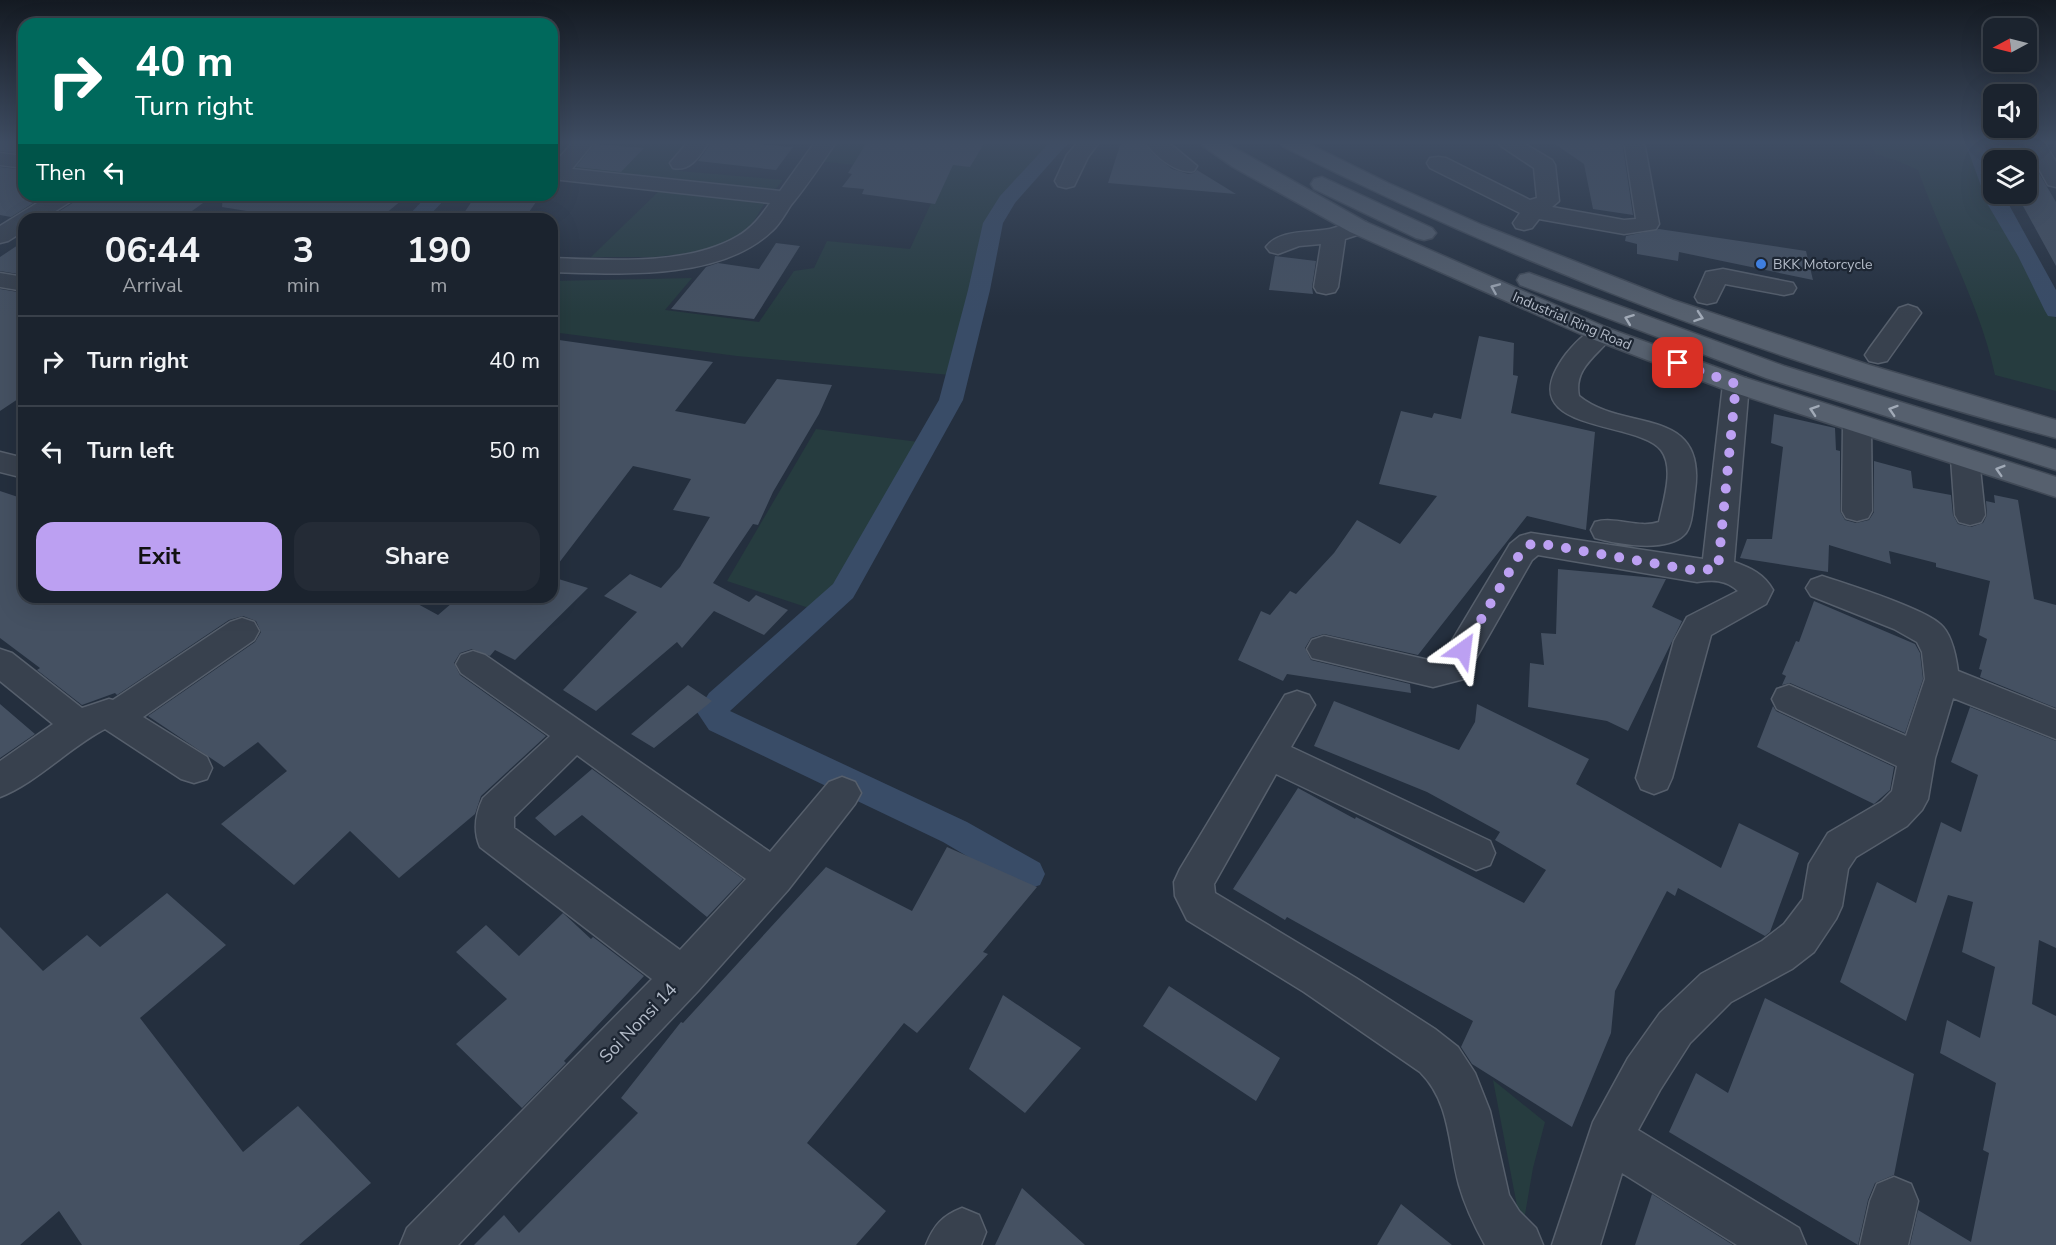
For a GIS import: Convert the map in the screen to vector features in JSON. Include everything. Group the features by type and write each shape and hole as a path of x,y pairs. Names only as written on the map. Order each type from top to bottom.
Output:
{"main road":[{"name":"Industrial Ring Road","path":"1310,200 1358,227 1601,334 1736,384 1857,425 2056,487"},
{"name":"Industrial Ring Road","path":"1359,200 1516,274 1631,320 1775,372 1951,414 2056,429"},
{"name":"Industrial Ring Road","path":"1407,200 1529,254 1638,296 1782,346 1951,414 2056,460"},
{"path":"1493,200 1531,214 1707,297 1878,355 2056,409"}],"street":[{"path":"558,265 646,266 720,252 756,237 784,200"},
{"path":"1506,200 1531,214 1624,227 1648,224 1644,200"},
{"path":"1531,214 1548,200"},
{"path":"37,213 56,201"},
{"path":"0,236 18,225"},
{"path":"1278,247 1294,240 1334,235 1358,227"},
{"path":"1326,287 1334,235"},
{"path":"1707,297 1715,277 1723,276 1784,288"},
{"path":"0,280 18,283"},
{"path":"1878,355 1908,313"},
{"path":"1601,334 1572,365 1564,393 1570,402 1587,412 1659,434 1670,440 1678,452 1683,469 1673,528 1665,534 1650,535 1606,530"},
{"path":"1718,568 1736,384"},
{"path":"1857,425 1857,511"},
{"path":"1965,459 1970,515"},
{"path":"0,462 18,466"},
{"path":"1324,648 1433,674 1452,669 1521,552 1531,544 1543,544 1697,571 1718,568 1744,578 1758,590 1755,596 1699,626 1691,641 1654,778"},
{"path":"1576,1245 1609,1138 1644,1074 1675,1028 1716,988 1777,955 1799,938 1822,906 1829,864 1842,845 1894,814 1909,800 1917,758 1942,679 1939,652 1929,633 1906,620 1822,588"},
{"path":"116,717 242,631"},
{"path":"0,662 80,726"},
{"path":"473,664 774,877"},
{"path":"1942,679 2056,725"},
{"path":"1789,699 1917,758"},
{"path":"1297,705 1194,882 1195,896 1201,907 1337,988 1426,1050 1449,1071 1463,1100 1479,1173 1492,1212 1510,1239 1519,1245"},
{"path":"0,781 80,726 98,715 110,713 194,768"},
{"path":"575,734 496,810 494,835 683,977"},
{"path":"1268,753 1476,853"},
{"name":"Soi Nonsi 14","path":"424,1245 683,977 774,877 842,793"},
{"path":"1609,1138 1782,1245"}],"green space":[{"path":"650,200 767,200 746,234 723,245 689,253 654,257 591,257"},
{"path":"932,200 1003,200 991,217 976,260 951,375 737,356 558,333 558,281 692,278 665,310 759,322 794,271 814,268 827,241 910,249"},
{"path":"1930,200 1983,200 1983,204 1989,204 2038,284 2056,319 2056,391 1995,375 1980,323"},
{"path":"816,429 919,442 830,596 815,610 727,581"},
{"path":"1493,1080 1545,1122 1533,1168 1522,1232"}],"building":[{"path":"0,200 36,201 11,217 0,215"},
{"path":"907,200 937,200 935,204"},
{"path":"1591,200 1631,200 1633,215 1593,209"},
{"path":"2037,200 2056,202 2056,266 2022,204 2037,204"},
{"path":"206,201 189,213 57,213 74,202"},
{"path":"222,201 401,201 386,213 260,213 222,207"},
{"path":"472,201 537,201 528,213 464,213"},
{"path":"1659,229 1806,251 1813,280 1679,252 1678,261 1637,254 1637,244 1625,241 1626,236"},
{"path":"776,243 800,246 754,319 671,309 706,267 718,263 759,269"},
{"path":"18,245 18,274 0,271 0,257"},
{"path":"1275,256 1316,261 1313,294 1269,290"},
{"path":"0,289 18,292 18,399 0,411"},
{"path":"1479,336 1514,343 1513,375 1518,376 1511,413 1595,432 1586,530 1527,516 1418,655 1324,634 1311,638 1305,648 1311,660 1410,684 1411,693 1287,674 1283,681 1238,660 1261,611 1270,615 1290,591 1296,594 1334,553 1357,520 1400,544 1437,496 1379,484 1401,411 1432,418 1434,413 1461,419"},
{"path":"558,340 713,362 675,411 745,424 777,379 832,385 819,414 773,492 758,525 753,524 713,583 749,602 756,595 788,610 764,635 714,611 682,648 677,642 596,711 563,690 637,612 604,596 630,574 661,588 680,567 710,517 673,510 691,479 633,466 558,564"},
{"path":"1774,414 1835,428 1836,450 1840,451 1840,511 1845,520 1856,523 1869,520 1874,512 1874,461 1911,471 1913,488 1951,495 1953,515 1958,524 1971,527 1983,523 1987,515 1986,501 1995,503 1994,495 2018,500 2034,599 2056,605 2056,708 1980,677 1982,670 1979,669 1987,639 1979,635 1990,581 1936,567 1936,563 1889,551 1891,564 1829,545 1828,572 1740,558 1747,539 1772,539 1783,447 1771,443"},
{"path":"0,491 18,497 18,603 416,603 438,615 452,603 558,603 558,579 588,588 515,660 495,650 490,656 472,649 460,653 454,663 460,675 546,736 481,796 475,814 399,878 350,831 294,885 221,824 287,771 258,742 224,767 148,716 255,642 261,632 256,621 243,616 229,620 117,695 115,693 82,705 37,670 40,668 0,638"},
{"path":"1558,569 1666,579 1652,607 1682,621 1628,731 1607,721 1528,707 1530,663 1544,665 1541,633 1556,634"},
{"path":"1814,601 1915,644 1920,653 1923,679 1905,733 1790,683 1782,685 1786,676 1782,674 1796,641 1799,642"},
{"path":"688,685 712,701 654,748 631,734"},
{"path":"1334,701 1459,750 1475,722 1477,704 1589,759 1576,784 1721,868 1739,823 1799,853 1770,932 1765,936 1678,888 1675,896 1667,891 1615,991 1611,1033 1572,1127 1472,1064 1461,1047 1473,1021 1287,917 1285,920 1233,889 1298,788 1524,903 1546,870 1495,840 1500,832 1427,792 1314,746"},
{"path":"0,704 35,734 0,758"},
{"path":"1773,706 1776,711 1894,767 1890,790 1874,804 1757,747"},
{"path":"1970,707 2056,741 2056,948 2039,940 2032,1004 2056,1016 2056,1245 1910,1245 1918,1210 1971,1242 1989,1153 1983,1150 1996,1083 1940,1053 1947,1020 1980,1038 1995,967 1962,952 1973,902 1948,895 1906,1021 1840,982 1877,882 1916,903 1941,822 1961,832 1978,775 1951,762"},
{"path":"592,769 743,879 707,917 582,815 555,836 535,818"},
{"path":"947,847 1037,887 983,952 988,954 917,1033 904,1023 807,1143 886,1211 856,1245 474,1245 504,1215 519,1233 638,1113 621,1098 681,1022 683,1023 826,867 912,911"},
{"path":"167,893 226,945 140,1018 243,1152 298,1106 371,1183 299,1245 82,1245 59,1211 20,1245 0,1245 0,927 43,971 87,935 100,947"},
{"path":"563,913 591,939 593,937 644,976 522,1108 456,1044 507,999 456,952 486,925 519,956"},
{"path":"1169,986 1280,1058 1256,1101 1143,1026"},
{"path":"1003,995 1081,1048 1025,1113 969,1069"},
{"path":"1765,998 1914,1074 1894,1175 1875,1183 1868,1200 1858,1245 1669,1132 1696,1073 1728,1093"},
{"path":"1022,1188 1085,1245 995,1245"},
{"path":"1652,1194 1733,1245 1635,1245"},
{"path":"1401,1204 1452,1245 1377,1245"}],"waterway":[{"path":"1007,200 993,223 979,290 951,400 843,591 720,702 712,712 720,721 955,832 1028,874"},
{"path":"1996,200 2056,311"},
{"path":"421,213 433,201"}],"place":[{"name":"BKK Motorcycle","path":"1761,264"}],"route":[{"path":"1463,650 1521,552 1531,544 1543,544 1697,571 1710,571 1718,568 1736,384 1678,363"}]}
